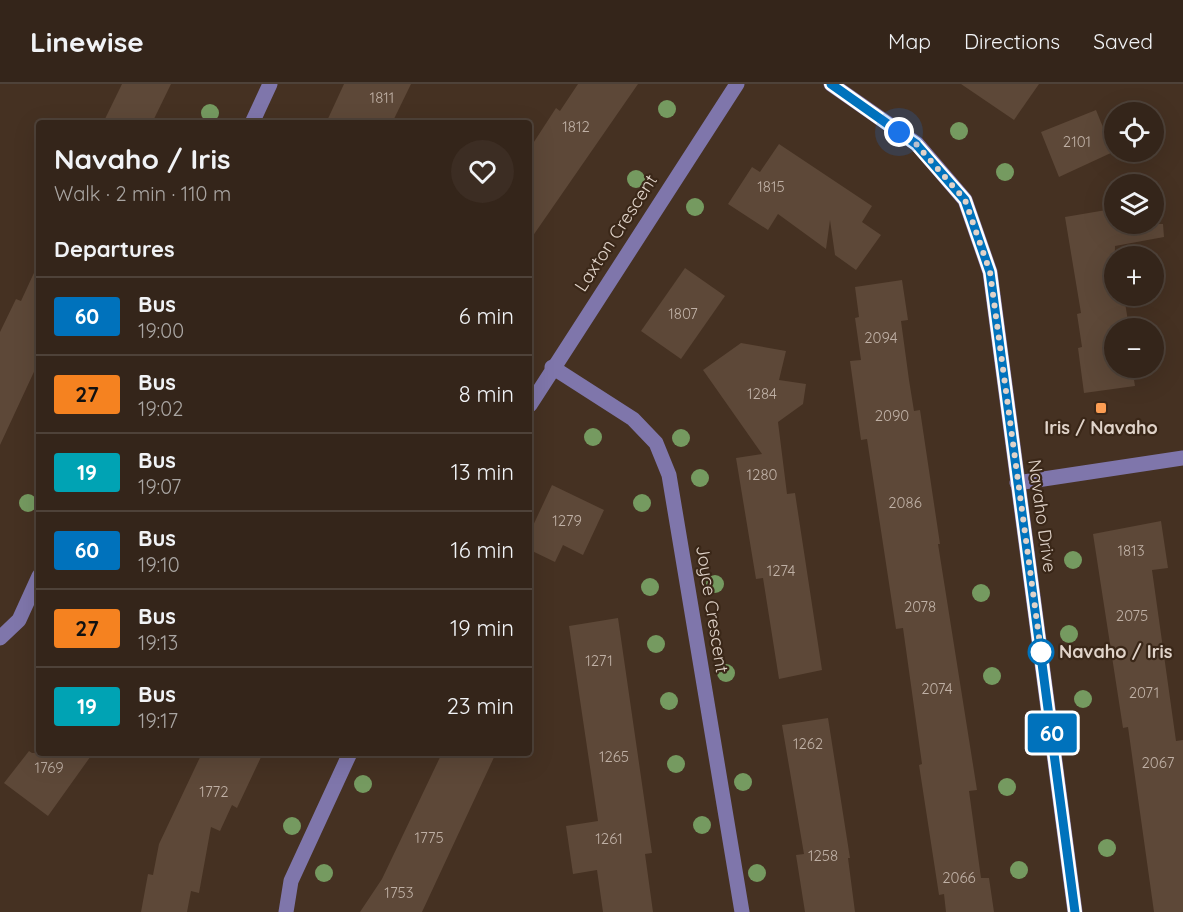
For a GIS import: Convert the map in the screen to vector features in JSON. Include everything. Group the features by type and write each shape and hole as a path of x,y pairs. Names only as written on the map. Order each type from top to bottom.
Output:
{"street":[{"path":"253,120 270,84"},
{"name":"Laxton Crescent","path":"532,402 552,367 737,84"},
{"name":"Navaho Drive","path":"831,84 916,144 965,200 990,272 1075,912"},
{"name":"Joyce Crescent","path":"552,367 633,419 656,443 669,475 742,912"},
{"path":"1017,483 1183,458"},
{"path":"0,638 19,620 36,583"},
{"path":"286,912 291,881 349,756"}],"building":[{"path":"122,84 171,84 153,120 104,120"},
{"path":"344,84 411,84 393,120 327,120"},
{"path":"578,84 638,84 532,237 532,145 556,108 560,111"},
{"path":"961,84 1039,84 1014,120"},
{"path":"1096,110 1104,130 1104,156 1059,177 1041,132"},
{"path":"779,144 872,206 862,222 881,235 856,270 835,255 830,220 826,249 778,214 768,230 728,204 752,167 760,172"},
{"path":"1104,210 1104,234 1164,234 1164,237 1104,246 1104,306 1126,306 1127,318 1104,318 1104,378 1134,378 1135,386 1084,393 1078,348 1082,347 1077,314 1081,313 1065,217"},
{"path":"36,268 36,367 0,445 0,332 16,299 21,301"},
{"path":"685,268 725,296 681,359 641,331"},
{"path":"902,280 908,320 901,321 909,380 914,411 920,410 940,544 938,544 977,790 969,791 981,878 989,878 994,912 946,912 944,894 939,895 919,765 922,764 903,628 896,629 867,439 861,440 850,361 861,360 855,318 859,317 855,287"},
{"path":"741,343 786,351 779,380 806,384 803,404 778,422 787,494 795,493 822,670 779,679 763,578 756,579 736,458 762,454 703,370"},
{"path":"552,485 604,510 583,555 563,545 555,562 532,551 532,528"},
{"path":"1161,521 1168,568 1152,570 1176,741 1183,740 1183,912 1154,912 1128,727 1123,728 1093,534"},
{"path":"618,618 652,853 645,854 653,912 603,912 597,870 573,874 566,826 598,821 569,626"},
{"path":"828,718 850,858 848,858 855,912 805,912 796,855 804,854 782,725"},
{"path":"29,751 36,753 36,756 91,756 48,816 4,783"},
{"path":"201,756 262,756 237,808 232,805 220,831 211,827 199,893 191,891 187,912 141,912 148,874 153,875 159,844"},
{"path":"441,756 495,756 422,912 360,912 382,879"}],"bus line":[{"name":"60","path":"831,84 916,144 965,200 990,272 1075,912"}],"place":[{"name":"Iris / Navaho","path":"1101,408"},
{"name":"Navaho / Iris","path":"1041,652"}],"route":[{"path":"899,132 916,144 965,200 990,272 1041,652"}]}
